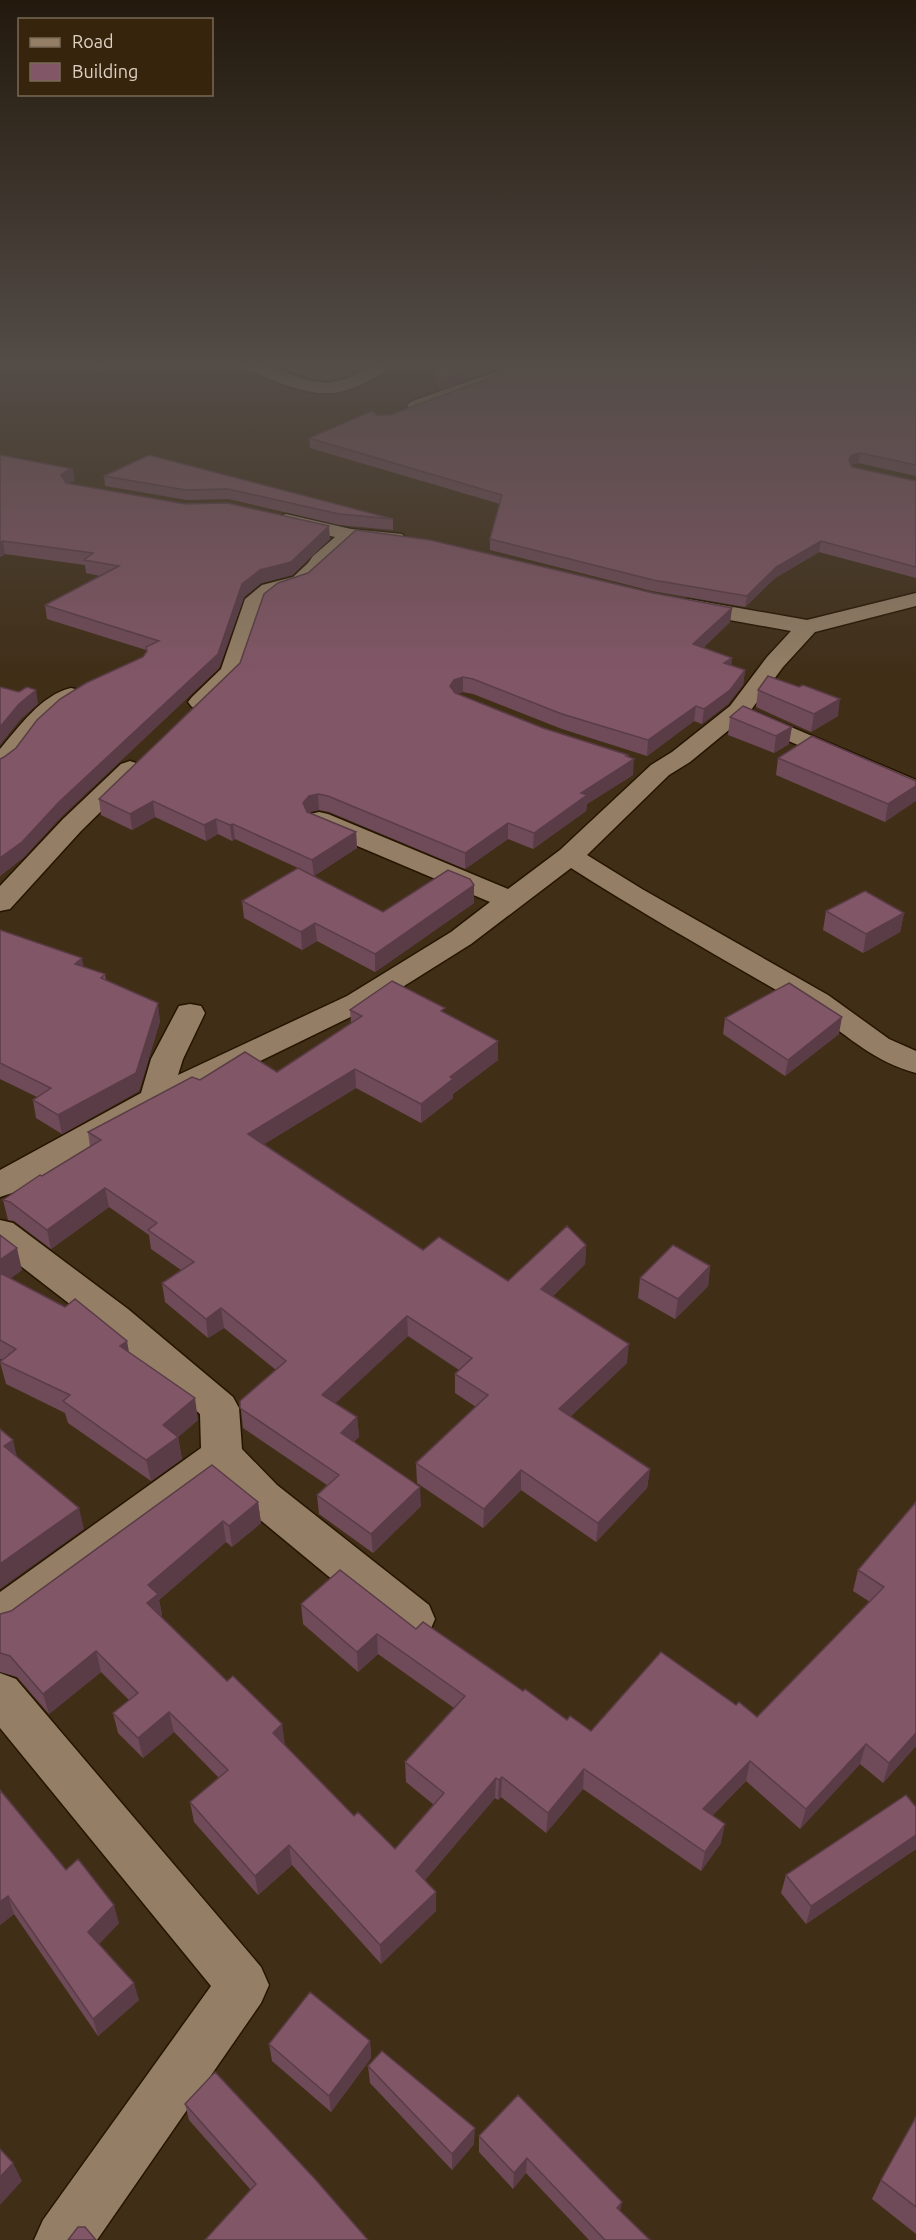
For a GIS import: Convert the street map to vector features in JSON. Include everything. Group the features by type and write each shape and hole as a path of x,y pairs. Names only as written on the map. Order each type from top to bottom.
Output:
{"street":[{"path":"263,514 351,535 394,538 415,543"},
{"path":"182,720 232,671 253,604 270,590 300,581 316,567 320,560 351,535"},
{"path":"673,603 807,627 916,599"},
{"path":"0,1185 156,1100 358,1002 461,938 570,856 649,766 681,757 738,711 775,662 807,627"},
{"path":"0,764 32,725 52,707 86,686"},
{"path":"738,711 916,789"},
{"path":"0,903 72,825 148,752"},
{"path":"319,820 509,900"},
{"path":"570,856 632,895 817,1001 878,1046 916,1063"},
{"path":"156,1100 166,1059 190,1013"},
{"path":"0,1232 115,1318 219,1408 222,1455 262,1497 413,1619"},
{"path":"0,1616 87,1556 222,1455"},
{"path":"0,1694 243,1985 63,2240"}],"building":[{"path":"0,468 65,468 73,469 61,475 66,483 185,504 227,503 329,526 291,562 260,570 242,584 218,654 59,802 22,842 0,858 0,759 16,748 37,720 60,699 86,683 143,657 147,651 146,647 159,641 45,605 119,566 84,560 93,553 3,541 0,543"},
{"path":"122,468 197,468 393,519 339,514 228,489 186,490 104,476"},
{"path":"409,468 854,468 916,481 916,567 821,541 776,567 747,596 653,580 490,539 502,495"},
{"path":"356,530 430,540 653,593 732,608 693,644 732,658 724,663 745,670 730,690 704,709 696,706 648,740 562,714 473,679 463,677 454,680 450,686 455,693 543,728 628,755 626,756 634,759 581,793 587,795 534,833 508,823 465,853 328,796 318,794 309,796 303,803 307,812 356,832 312,860 233,824 230,825 216,819 204,825 153,801 130,814 99,799 240,663 264,594 278,583 308,573"},
{"path":"768,676 799,687 803,685 840,699 814,714 758,690"},
{"path":"0,687 19,692 27,687 36,690 19,704 0,727"},
{"path":"743,706 792,727 776,736 730,717"},
{"path":"812,736 916,781 916,786 888,804 778,758"},
{"path":"298,868 383,912 448,870 470,879 474,885 375,954 315,923 301,932 242,901"},
{"path":"865,891 904,913 866,934 826,911"},
{"path":"0,930 82,958 75,964 105,974 101,978 158,1003 136,1073 58,1115 33,1100 51,1088 0,1063"},
{"path":"392,981 445,1008 441,1011 498,1041 450,1077 453,1079 421,1104 355,1069 248,1134 423,1250 439,1237 508,1281 567,1226 586,1245 541,1289 629,1344 559,1409 650,1469 598,1523 521,1470 484,1509 416,1463 488,1395 455,1374 472,1358 407,1316 322,1395 357,1417 341,1433 420,1487 371,1534 317,1495 339,1475 240,1408 240,1401 286,1361 221,1308 206,1319 162,1283 194,1262 148,1230 157,1223 105,1188 47,1230 10,1202 3,1200 40,1175 42,1176 101,1140 88,1132 192,1077 200,1080 245,1052 277,1072 362,1016 350,1010"},
{"path":"789,983 842,1017 788,1060 725,1018"},
{"path":"0,1235 17,1248 0,1260"},
{"path":"673,1245 710,1266 678,1299 640,1278"},
{"path":"0,1273 65,1307 75,1299 127,1341 120,1346 195,1398 163,1425 178,1437 146,1460 63,1401 70,1395 0,1362 16,1349 0,1340"},
{"path":"0,1429 13,1440 4,1446 79,1508 0,1564"},
{"path":"212,1465 258,1502 229,1526 223,1521 148,1585 158,1594 147,1603 227,1681 233,1676 282,1724 273,1733 354,1816 358,1812 395,1849 444,1793 405,1762 465,1696 377,1634 357,1652 301,1604 340,1570 416,1629 423,1622 523,1691 525,1689 567,1720 570,1716 591,1731 661,1652 736,1705 739,1702 757,1717 884,1587 858,1570 916,1502 916,1733 889,1763 866,1744 806,1809 750,1761 703,1809 725,1824 705,1852 584,1769 548,1813 502,1777 499,1780 496,1778 416,1871 436,1892 380,1945 289,1845 255,1876 190,1802 228,1770 169,1712 138,1738 113,1713 138,1693 96,1651 43,1694 10,1656 0,1653 0,1614 11,1611"},
{"path":"0,1790 66,1870 78,1859 114,1905 88,1932 134,1983 93,2019 8,1896 0,1902"},
{"path":"906,1795 916,1807 916,1835 811,1906 786,1875"},
{"path":"310,1992 370,2041 329,2096 269,2044"},
{"path":"382,2051 475,2128 452,2154 368,2066"},
{"path":"215,2072 315,2179 368,2240 205,2240 256,2184 185,2104"},
{"path":"518,2095 622,2202 617,2208 650,2240 605,2240 527,2158 514,2173 479,2136"},
{"path":"916,2117 916,2207 881,2180"},
{"path":"0,2149 13,2163 0,2177"},
{"path":"78,2227 85,2227 96,2240 68,2240"}]}
